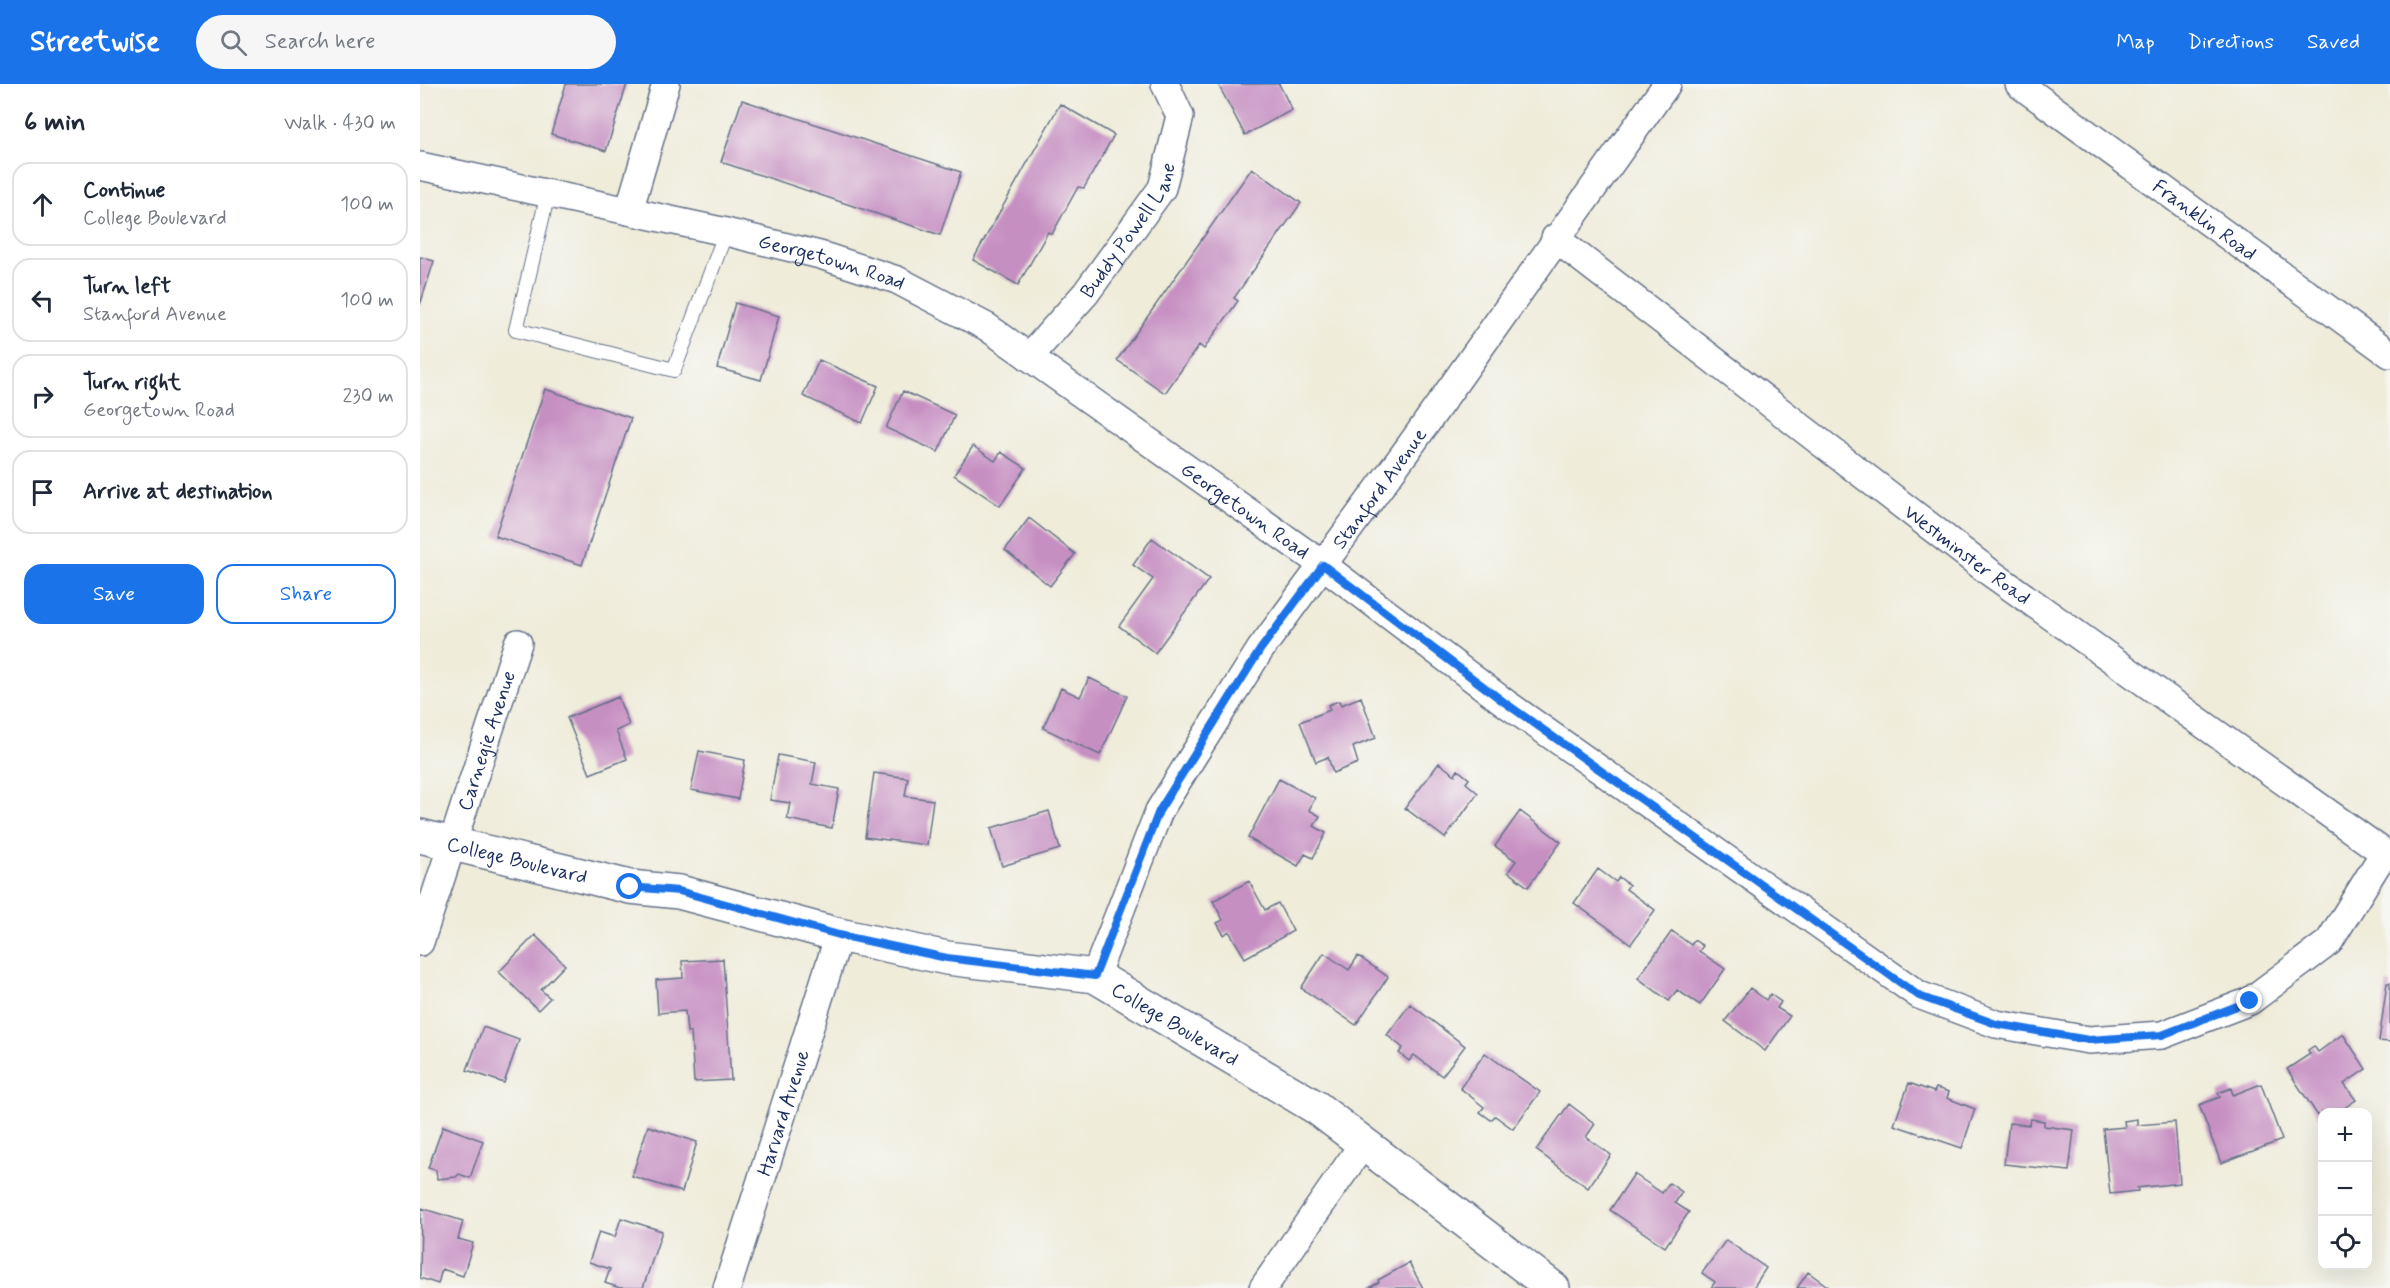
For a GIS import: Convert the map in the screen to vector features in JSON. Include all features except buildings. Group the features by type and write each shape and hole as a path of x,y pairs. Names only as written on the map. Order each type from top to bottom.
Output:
{"street":[{"path":"629,211 666,84"},
{"name":"Buddy Powell Lane","path":"1029,357 1086,293 1162,188 1180,116 1165,84"},
{"name":"Stanford Avenue","path":"1095,976 1159,811 1260,650 1410,446 1667,84"},
{"name":"Franklin Road","path":"2019,84 2390,354"},
{"name":"Georgetown Road","path":"420,166 726,232 820,255 897,280 987,327 1323,565 1504,702 1919,996 1996,1024 2089,1040 2162,1035 2250,1001 2329,942 2387,855"},
{"name":"Westminster Road","path":"1556,238 1988,571 2387,855"},
{"name":"Carnegie Avenue","path":"420,942 518,642"},
{"name":"College Boulevard","path":"420,836 630,887 679,891 839,935 947,958 1095,976 1317,1108 1553,1288"},
{"name":"Harvard Avenue","path":"727,1288 839,935"},
{"path":"1263,1288 1363,1144"}],"lane":[{"path":"548,193 516,330 674,370 726,232"}],"route":[{"path":"630,887 679,891 839,935 947,958 1095,976 1159,811 1260,650 1323,565 1504,702 1919,996 1996,1024 2089,1040 2162,1035 2250,1001"}]}
